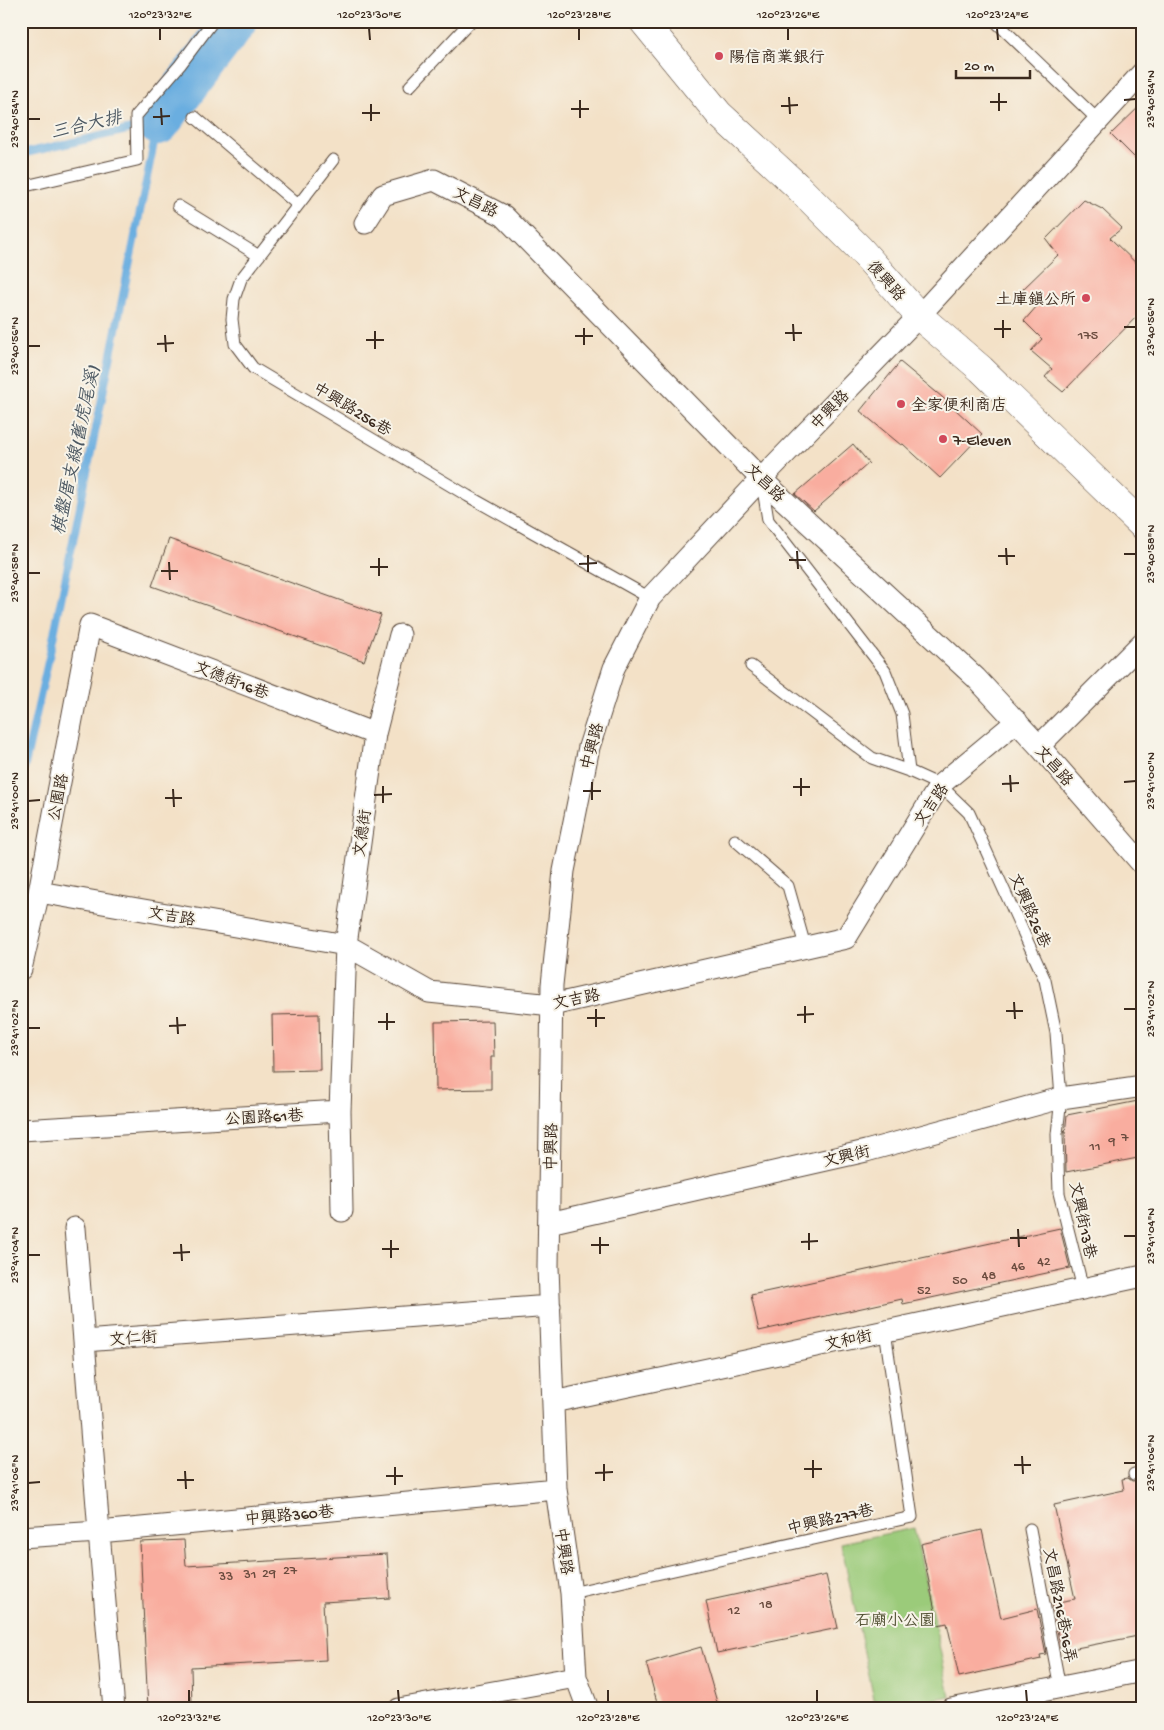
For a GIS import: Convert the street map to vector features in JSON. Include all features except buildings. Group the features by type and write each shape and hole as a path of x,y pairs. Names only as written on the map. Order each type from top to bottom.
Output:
{"main road":[{"name":"復興路","path":"643,21 719,114 796,185 860,249 919,316 981,369 1140,519"}],"street":[{"name":"中興路","path":"588,1709 576,1677 571,1593 556,1489 548,1267 552,985 564,870 589,746 614,668 650,598 761,479 919,316 1143,72"},
{"name":"文昌路","path":"365,223 384,195 434,180 504,216 761,479 976,678 1039,746 1143,865"},
{"name":"文德街16巷","path":"90,625 375,734"},
{"name":"公園路","path":"21,969 39,892 90,625"},
{"name":"文德街","path":"346,945 375,734 400,635"},
{"path":"1039,746 1143,642"},
{"name":"文吉路","path":"39,892 346,945 429,992 552,1005 846,938 940,785 1017,722"},
{"path":"342,1211 340,1111 346,945"},
{"name":"文興街","path":"549,1223 866,1151 1060,1098 1143,1086"},
{"name":"公園路61巷","path":"21,1130 340,1111"},
{"path":"75,1228 114,1709"},
{"name":"文和街","path":"553,1402 1143,1276"},
{"name":"文仁街","path":"84,1341 550,1306"},
{"name":"中興路360巷","path":"21,1537 99,1532 556,1489"},
{"path":"951,1709 1143,1672"},
{"path":"399,1709 576,1677"}],"lane":[{"path":"21,187 137,160 136,116 180,65 213,21"},
{"path":"410,86 471,21"},
{"path":"995,21 1098,120"},
{"path":"195,117 298,205"},
{"name":"中興路256巷","path":"333,160 241,279 234,299 232,319 235,344 254,368 468,496 650,598"},
{"path":"178,206 259,256"},
{"path":"761,479 768,520 885,671 902,714 909,771"},
{"name":"文興路26巷","path":"751,666 872,758 909,771 940,785 969,813 1045,980 1056,1033 1060,1098"},
{"path":"735,840 788,886 805,946"},
{"name":"文興街13巷","path":"1060,1098 1057,1134 1059,1193 1083,1289"},
{"name":"中興路277巷","path":"571,1593 912,1517 884,1331"},
{"name":"文昌路216巷16弄","path":"1030,1528 1060,1688"}],"green space":[{"name":"石廟小公園","path":"914,1528 950,1696 888,1709 876,1709 841,1543"}],"waterway":[{"path":"158,123 235,21"},
{"name":"棋盤厝支線(舊虎尾溪)","path":"21,154 158,123 53,639 21,783"}],"place":[{"name":"陽信商業銀行","path":"719,56"},
{"name":"土庫鎮公所","path":"1086,298"},
{"name":"全家便利商店","path":"901,404"},
{"name":"7-Eleven","path":"943,439"}],"water label":[{"name":"三合大排","path":"86,124"}]}
